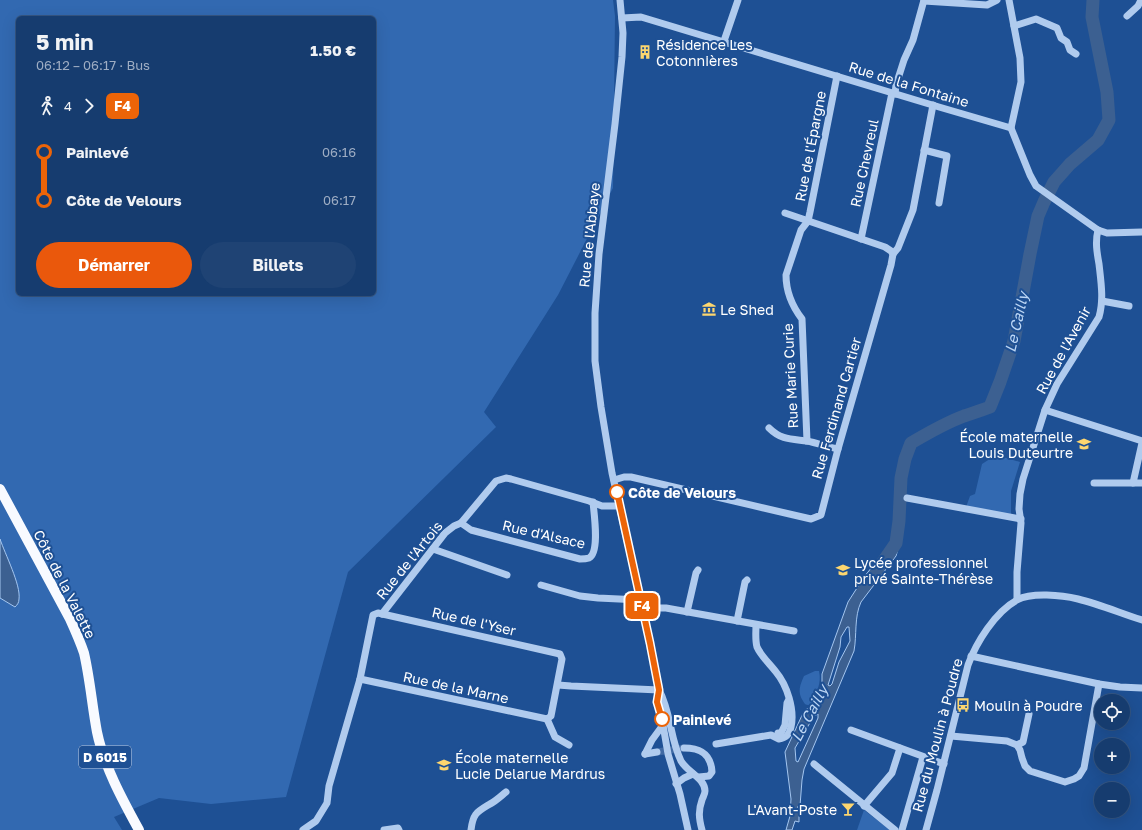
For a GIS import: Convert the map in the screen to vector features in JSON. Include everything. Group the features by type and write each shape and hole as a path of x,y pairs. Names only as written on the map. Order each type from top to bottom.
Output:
{"main road":[{"name":"Côte de la Valette","path":"0,489 70,619 77,635 83,652 89,679 98,733 110,772 139,830"}],"street":[{"name":"Rue de l'Abbaye","path":"620,0 623,46 621,74 598,254 594,328 595,361 613,476 659,690"},
{"path":"724,41 738,0"},
{"path":"924,1 987,5 997,0"},
{"path":"1010,0 1020,58 1021,82 1011,128 1036,186 1098,230 1107,234 1142,232"},
{"path":"1127,16 1138,6 1141,0"},
{"name":"Rue Chevreul","path":"862,239 896,85 904,60 913,40 924,1"},
{"name":"Rue de la Fontaine","path":"622,18 641,16 1011,128"},
{"path":"1014,26 1036,19 1057,28 1060,38 1067,42 1070,50 1076,54"},
{"name":"Rue de l'Épargne","path":"808,221 837,76"},
{"name":"Rue Ferdinand Cartier","path":"613,476 631,477 811,519 820,514 893,254 898,248 917,193 933,105"},
{"path":"924,150 947,156 939,203"},
{"path":"785,213 885,247 892,251 893,254"},
{"name":"Rue Marie Curie","path":"807,441 802,319 792,304 786,282 786,275 801,230 808,221"},
{"name":"Rue de l'Avenir","path":"1018,599 1017,572 1021,519 1019,509 1022,487 1045,410 1057,384 1099,317 1102,306 1096,247 1098,230"},
{"path":"1102,301 1128,306"},
{"path":"1045,410 1142,442 1133,483"},
{"name":"Rue Marie Curie","path":"769,428 776,435 797,441 807,441 838,449"},
{"name":"Rue de l'Artois","path":"303,830 316,821 327,803 329,786 360,679 373,615 376,613 382,614 449,529 461,523 492,484 500,479 511,479 593,502"},
{"path":"1094,483 1142,483"},
{"path":"907,498 1021,519"},
{"path":"593,502 602,506 620,506"},
{"name":"Rue d'Alsace","path":"461,523 471,530 580,559 586,559 592,555 595,547 593,502"},
{"path":"433,549 507,575"},
{"path":"687,612 698,570"},
{"path":"737,621 746,580"},
{"path":"541,585 580,596 640,600"},
{"path":"1018,599 1031,596 1065,596 1077,598 1142,620"},
{"name":"Rue du Moulin à Poudre","path":"926,830 971,656 992,622 1018,599"},
{"path":"642,608 666,608 794,631"},
{"name":"Rue de l'Yser","path":"382,614 560,654 562,659 558,685"},
{"path":"716,744 771,735 779,739 786,737 790,733 792,717 786,689 778,674 757,647 756,625"},
{"path":"971,656 1099,684 1142,688"},
{"name":"Rue de la Marne","path":"360,679 547,719"},
{"path":"951,736 1008,741 1017,745 1025,766 1030,771 1065,782 1074,779 1079,776 1084,768 1099,684"},
{"path":"569,746 555,737 547,719 551,716 558,685 659,690"},
{"path":"659,690 657,702 668,754 688,830"},
{"path":"659,690 664,700 680,758 688,770 703,784 705,792 699,813 699,822 702,830"},
{"path":"778,733 781,733 785,726 787,703 789,701"},
{"path":"1017,745 1023,742 1029,714"},
{"path":"657,752 645,754 652,740 663,725"},
{"path":"851,730 944,764"},
{"path":"676,784 684,778 709,776 712,772 707,756 695,748 684,748"},
{"path":"864,806 892,773 900,748"},
{"path":"902,830 923,757"},
{"path":"814,764 895,830"},
{"path":"471,830 472,820 478,811 492,804 506,792"},
{"path":"384,830 398,828 399,830"}],"shaded area":[{"path":"0,0 613,0 615,16 613,188 558,295 484,412 496,427 348,572 286,797 211,804 159,798 114,817 122,830 0,830"},
{"path":"996,455 1020,462 1011,491 1011,515 966,507 970,496 975,494 982,464"},
{"path":"815,671 819,671 820,680 817,692 811,705 807,705 801,698 800,685 804,676"},
{"path":"864,810 890,830 857,830"}],"water":[{"path":"0,539 18,586 19,600 15,607 0,598"},
{"path":"888,547 898,549 896,556 861,602 856,620 854,651 804,769 800,806 798,806 797,812 799,813 799,822 795,821 792,830 786,830 790,816 791,799 785,752 804,711 814,704 822,686 822,674 848,602 864,577","holes":["847,627 849,627 850,641 839,662 830,686 828,685 840,647 841,637","818,714 818,718 798,762 796,761 795,748 814,716"]}],"waterway":[{"name":"Le Cailly","path":"883,562 896,543 899,521 901,478 905,459 911,443 950,422 990,407 1014,341 1038,216 1054,182 1070,164 1098,140 1109,120 1107,92 1092,17 1093,0"}],"tunnel":[{"path":"657,752 684,748"}],"bus line":[{"name":"F4","path":"617,492 650,643 659,690 657,702 662,719"}],"place":[{"name":"Résidence Les Cotonnières","path":"645,52"},
{"name":"Le Shed","path":"709,309"},
{"name":"École maternelle Louis Duteurtre","path":"1084,444"},
{"name":"Côte de Velours","path":"617,492"},
{"name":"Lycée professionnel privé Sainte-Thérèse","path":"843,570"},
{"name":"Moulin à Poudre","path":"963,705"},
{"name":"Painlevé","path":"662,719"},
{"name":"École maternelle Lucie Delarue Mardrus","path":"444,765"},
{"name":"L'Avant-Poste","path":"848,809"}]}
